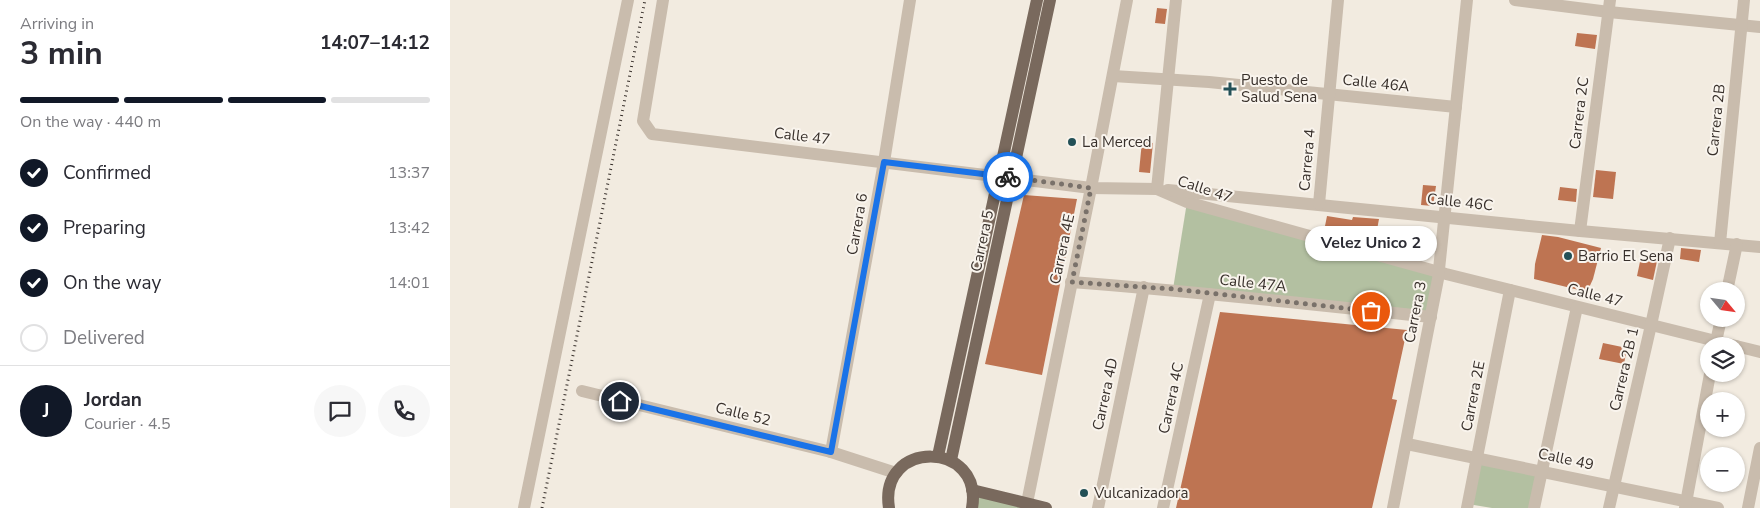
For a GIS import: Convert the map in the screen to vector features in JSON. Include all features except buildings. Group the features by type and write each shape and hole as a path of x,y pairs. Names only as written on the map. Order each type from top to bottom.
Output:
{"main road":[{"name":"Carrera 5","path":"938,456 1036,0"},
{"name":"Carrera 5","path":"951,460 1050,0"},
{"path":"889,508 888,489 896,473 910,460 928,455 951,460 965,473 972,490 972,508"},
{"path":"972,490 1046,508"}],"street":[{"path":"524,508 628,0"},
{"name":"Calle 47","path":"663,0 643,121 652,134 1091,188 1157,189 1187,202 1439,272 1651,325 1700,339"},
{"name":"Carrera 6","path":"831,452 884,162 910,0"},
{"name":"Carrera 4E","path":"1028,504 1127,0"},
{"path":"1157,189 1176,0"},
{"name":"Carrera 4","path":"1319,204 1338,0"},
{"name":"Carrera 3","path":"1393,508 1439,272 1467,0"},
{"path":"1515,0 1610,6 1760,27"},
{"name":"Carrera 2B","path":"1720,243 1744,0"},
{"name":"Carrera 2C","path":"1580,231 1610,6"},
{"name":"Calle 46A","path":"1113,76 1169,79 1456,108"},
{"name":"Calle 46C","path":"1157,189 1760,247"},
{"name":"Carrera 2B 1","path":"1609,508 1670,238"},
{"path":"1729,282 1737,244"},
{"name":"Calle 47A","path":"1072,282 1144,287 1431,317"},
{"name":"Carrera 4D","path":"1098,508 1144,287"},
{"name":"Carrera 2E","path":"1467,508 1510,290"},
{"name":"Carrera 4C","path":"1163,508 1210,294"},
{"path":"1534,508 1577,307"},
{"name":"Calle 47","path":"1745,348 1760,352"},
{"path":"1686,504 1709,382"},
{"name":"Calle 52","path":"582,391 831,452 896,473"},
{"name":"Calle 49","path":"1407,444 1614,486 1686,504 1718,508"},
{"path":"1748,508 1760,448"}],"green space":[{"path":"1187,202 1439,272 1431,317 1173,289"},
{"path":"1477,458 1541,471 1534,508 1492,508 1468,504"},
{"path":"972,490 1046,508 972,508"}],"railway":[{"path":"542,508 645,0"}],"way so far":[{"path":"1008,177 1091,188 1072,282 1173,289 1371,311"}],"place":[{"name":"Puesto de Salud Sena","path":"1230,89"},
{"name":"La Merced","path":"1072,142"},
{"name":"Barrio El Sena","path":"1568,256"},
{"name":"Velez Unico 2","path":"1371,311"},
{"name":"Vulcanizadora","path":"1084,493"}],"route":[{"path":"620,401 831,452 884,162 1008,177"}]}
